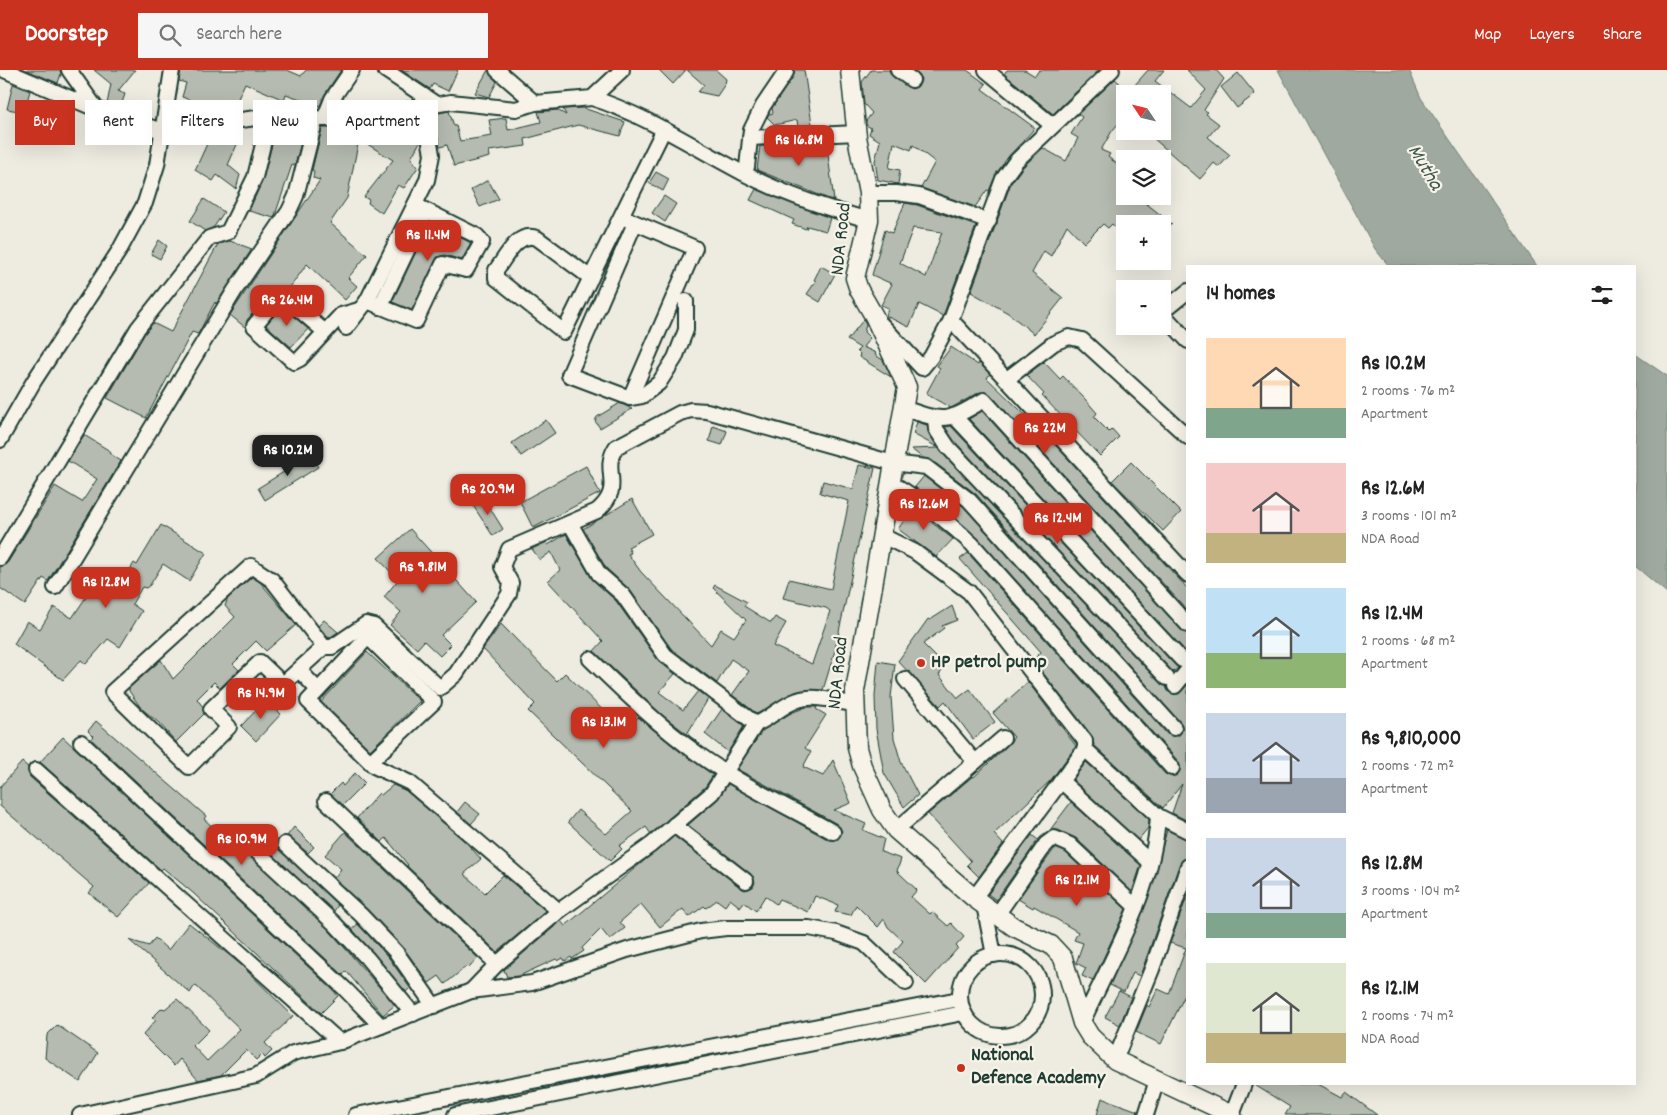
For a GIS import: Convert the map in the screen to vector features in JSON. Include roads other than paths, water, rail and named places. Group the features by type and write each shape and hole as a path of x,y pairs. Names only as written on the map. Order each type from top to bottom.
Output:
{"main road":[{"name":"NDA Road","path":"850,70 857,133 868,193 869,220 855,278 859,290 874,316 907,387 854,704 857,748 862,766 882,810 896,830 985,906 1014,927 1052,945 1063,958 1082,1022 1090,1036 1115,1060 1232,1115"}],"street":[{"path":"4,70 85,104"},
{"path":"69,70 90,100"},
{"path":"167,100 172,70"},
{"path":"55,586 235,290 289,211 296,196 320,119 352,70"},
{"path":"385,70 430,100"},
{"path":"497,70 536,103"},
{"path":"592,98 622,70"},
{"path":"898,70 912,80"},
{"path":"986,70 1052,125"},
{"path":"874,316 922,368 931,357 951,320 1003,179 1016,161 1052,125 1066,115 1112,70"},
{"path":"747,167 751,130 763,106 786,72"},
{"path":"438,104 451,102 516,109 536,103 592,98 621,108 664,129 745,174 781,191 830,209 869,220"},
{"path":"317,119 327,119"},
{"path":"0,440 34,382 95,289 134,223 153,182 162,131 152,128"},
{"path":"591,278 536,238 529,235 521,237 496,270 496,278 564,332 622,217 664,129"},
{"path":"750,138 857,133"},
{"path":"0,558 138,328 209,238 228,232 255,177 263,145"},
{"path":"346,328 369,306 420,208 432,155 430,145"},
{"path":"868,193 897,193 919,196 989,221"},
{"path":"324,331 284,297 279,296 254,326 294,362 300,359 324,331 341,315 369,306 416,321 443,264 466,270 482,242 477,236 420,208"},
{"path":"622,217 694,248 630,398"},
{"path":"635,223 569,375 630,398 642,396 659,383 675,358 686,330 686,301"},
{"path":"1171,305 1186,293"},
{"path":"951,320 1186,574"},
{"path":"1171,322 1186,339"},
{"path":"1007,379 1054,343 1069,337 1082,340 1186,435"},
{"path":"903,408 935,419 954,416 984,400 1186,623"},
{"path":"324,647 272,580 251,566 112,692 189,767 229,727 211,709 260,662 283,684 324,647 332,647 366,624 374,626 440,688 456,674 509,594 511,582 502,567 509,549 536,535 597,511 611,496 610,456 616,447 680,413 691,410 707,411 893,463 926,467 969,500 1174,728"},
{"path":"935,419 936,429 948,447 1171,682 1185,665 954,416"},
{"path":"890,482 917,498 947,521 972,544 1172,768"},
{"path":"570,523 599,574 623,595 665,655 756,724"},
{"path":"881,535 915,552 969,592 1085,741 1085,750 1060,780 985,906 994,955"},
{"path":"370,762 434,702 368,637 308,701 370,762 384,772 410,783 559,911"},
{"path":"590,659 666,730 699,755 833,832"},
{"path":"299,670 318,690"},
{"path":"905,679 975,762"},
{"path":"471,991 497,964 559,911 651,845 712,793 756,724 768,720 798,699 816,699 854,704"},
{"path":"896,830 1003,738"},
{"path":"81,742 345,989 381,1026"},
{"path":"1085,750 1158,816 1186,831"},
{"path":"36,770 340,1042"},
{"path":"1060,780 1150,862"},
{"path":"326,801 497,964"},
{"path":"1082,1022 1136,907 1150,862 1157,832 1158,816"},
{"path":"674,825 746,881"},
{"path":"985,906 1054,838 1070,845 1136,907"},
{"path":"285,844 361,915 396,952 434,1006"},
{"path":"253,848 334,923 367,958 413,1014"},
{"path":"1115,1060 1152,969 1186,872"},
{"path":"80,1115 256,1076 293,1053 340,1042 471,991 532,983 627,950 701,931 726,928 809,928 836,933 869,946 906,983"},
{"path":"994,955 1019,958 1030,966 1038,978 1042,992 1040,1006 1034,1019 1024,1029 1011,1035 997,1037 984,1033 972,1025 963,1013 959,999 965,976 972,966 982,959 994,955"},
{"path":"356,1115 959,999"},
{"path":"455,1115 963,1013"},
{"path":"1146,1115 1157,1080"},
{"path":"1232,1115 1244,1085"}],"water":[{"name":"Mutha","path":"1278,70 1409,70 1421,98 1536,265 1388,265 1375,249"},
{"path":"1636,355 1667,376 1667,593 1636,567"}],"place":[{"name":"HP petrol pump","path":"921,663"},
{"name":"National Defence Academy","path":"961,1068"}]}
